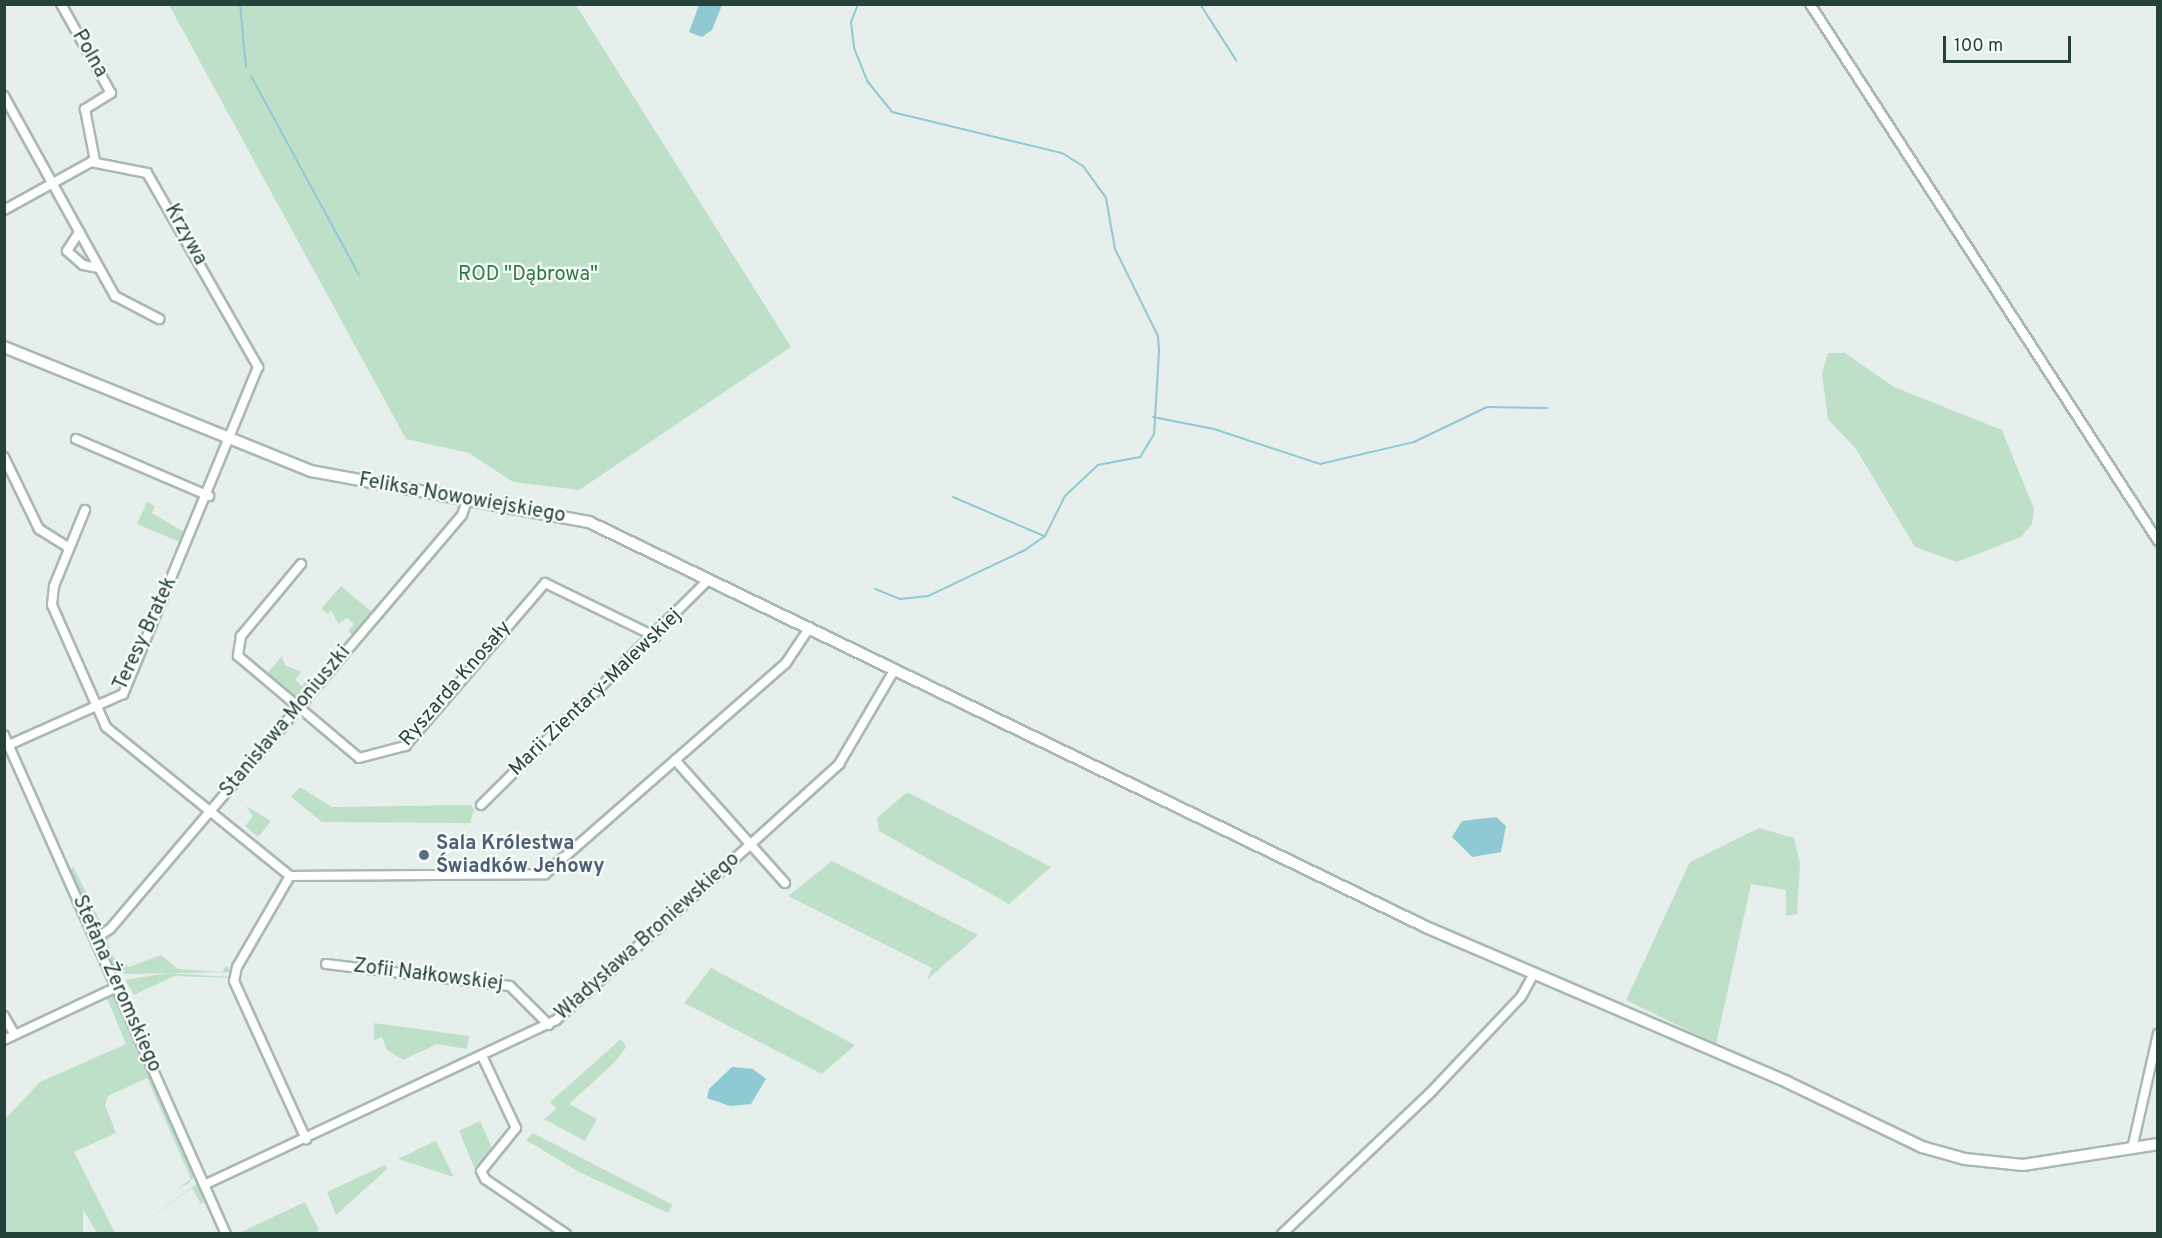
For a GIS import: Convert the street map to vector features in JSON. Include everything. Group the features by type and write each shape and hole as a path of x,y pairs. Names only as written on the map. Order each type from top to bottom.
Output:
{"street":[{"name":"Polna","path":"61,4 111,93 85,109 95,161"},
{"path":"1810,4 2157,541"},
{"path":"4,96 78,234 115,296 159,319"},
{"path":"4,210 95,161"},
{"name":"Krzywa","path":"95,161 130,166 153,179 256,361 258,371 232,441"},
{"path":"78,234 67,251 83,265 98,268"},
{"name":"Feliksa Nowowiejskiego","path":"4,347 232,441 336,477 468,498 589,522 1533,975 1942,1154 2023,1165 2157,1144"},
{"path":"76,439 209,496"},
{"name":"Teresy Bratek","path":"9,745 96,707 124,691 232,441"},
{"path":"4,457 39,529 69,548"},
{"name":"Stanisława Moniuszki","path":"96,938 110,929 462,515 468,498"},
{"path":"85,510 69,548 52,605 96,707 113,735 212,809 290,876 541,876 791,658 810,627"},
{"name":"Ryszarda Knosały","path":"301,564 241,636 237,650 243,664 355,757 399,751 545,583 656,637"},
{"name":"Marii Zientary-Malewskiej","path":"481,805 656,637 709,579"},
{"name":"Władysława Broniewskiego","path":"204,1185 483,1058 549,1025 751,845 850,750 895,669"},
{"name":"Stefana Żeromskiego","path":"4,735 226,1233"},
{"path":"675,760 785,883"},
{"path":"290,876 237,967 234,981 306,1138"},
{"name":"Zofii Nałkowskiej","path":"326,964 510,986 549,1025"},
{"path":"1282,1233 1432,1091 1521,997 1533,975"},
{"path":"4,1040 14,1033 117,987"},
{"path":"4,1016 14,1033"},
{"path":"2132,1149 2157,1034"},
{"path":"483,1058 516,1128 481,1171 485,1179 566,1233"}],"green space":[{"name":"ROD \"Dąbrowa\"","path":"169,5 576,5 791,347 579,490 513,482 469,453 406,439"},
{"path":"1828,353 1845,353 1894,387 2002,430 2034,509 2032,524 2021,537 1957,562 1915,547 1856,449 1828,419 1822,374"},
{"path":"147,502 155,506 152,513 186,533 182,543 137,524"},
{"path":"341,586 372,612 352,635 348,631 354,624 347,618 338,624 331,610 328,614 321,609"},
{"path":"282,656 285,665 301,672 295,680 302,686 308,679 312,682 296,701 266,675"},
{"path":"300,787 332,807 471,805 474,810 470,823 322,822 291,797"},
{"path":"906,793 1051,867 1009,904 879,831 877,818"},
{"path":"246,806 271,821 258,837 245,826 253,816"},
{"path":"1759,828 1794,838 1800,864 1797,914 1786,916 1786,890 1751,884 1716,1044 1626,1000 1690,862"},
{"path":"832,861 978,935 927,980 932,968 788,896"},
{"path":"73,866 102,925 108,923 100,927 70,872"},
{"path":"114,933 107,942 114,958 129,967 161,955 178,969 222,972 226,966 231,972 125,974 113,969 104,948 104,943"},
{"path":"711,968 855,1045 822,1074 684,1003"},
{"path":"168,973 229,978 174,976 134,995 125,980"},
{"path":"109,994 117,996 195,1176 188,1184 178,1188 191,1179 147,1078 108,1096 105,1105 116,1133 74,1152 115,1233 97,1233 83,1209 83,1233 5,1234 5,1119 40,1082 126,1044 107,998 96,1002"},
{"path":"374,1023 469,1036 467,1049 437,1044 403,1060 387,1050 382,1037 374,1040"},
{"path":"621,1039 626,1047 616,1061 569,1104 597,1119 585,1141 544,1119 556,1109 550,1102"},
{"path":"480,1121 493,1150 474,1167 459,1131"},
{"path":"533,1133 673,1205 668,1213 579,1172 526,1140"},
{"path":"436,1141 454,1177 398,1159 433,1142"},
{"path":"385,1165 387,1169 336,1215 327,1192"},
{"path":"199,1182 207,1201 201,1204 192,1188 128,1234"},
{"path":"305,1202 319,1230 315,1233 239,1233"}],"water":[{"path":"699,5 722,5 712,30 702,37 689,32"},
{"path":"1496,817 1506,826 1501,852 1472,857 1452,837 1462,821"},
{"path":"732,1067 753,1069 766,1079 751,1104 730,1106 707,1098 709,1089"}],"waterway":[{"path":"240,4 246,67"},
{"path":"858,4 851,22 854,48 868,82 892,112 1062,153 1083,166 1106,198 1115,249 1158,336 1159,351 1154,434 1140,457 1098,465 1065,496 1045,536 1025,550 928,596 900,599 875,589"},
{"path":"1200,4 1236,60"},
{"path":"251,76 359,275"},
{"path":"1153,417 1214,429 1320,464 1414,442 1487,407 1547,408"},
{"path":"953,497 1044,536"}],"place":[{"name":"Sala Królestwa Świadków Jehowy","path":"424,855"}]}
